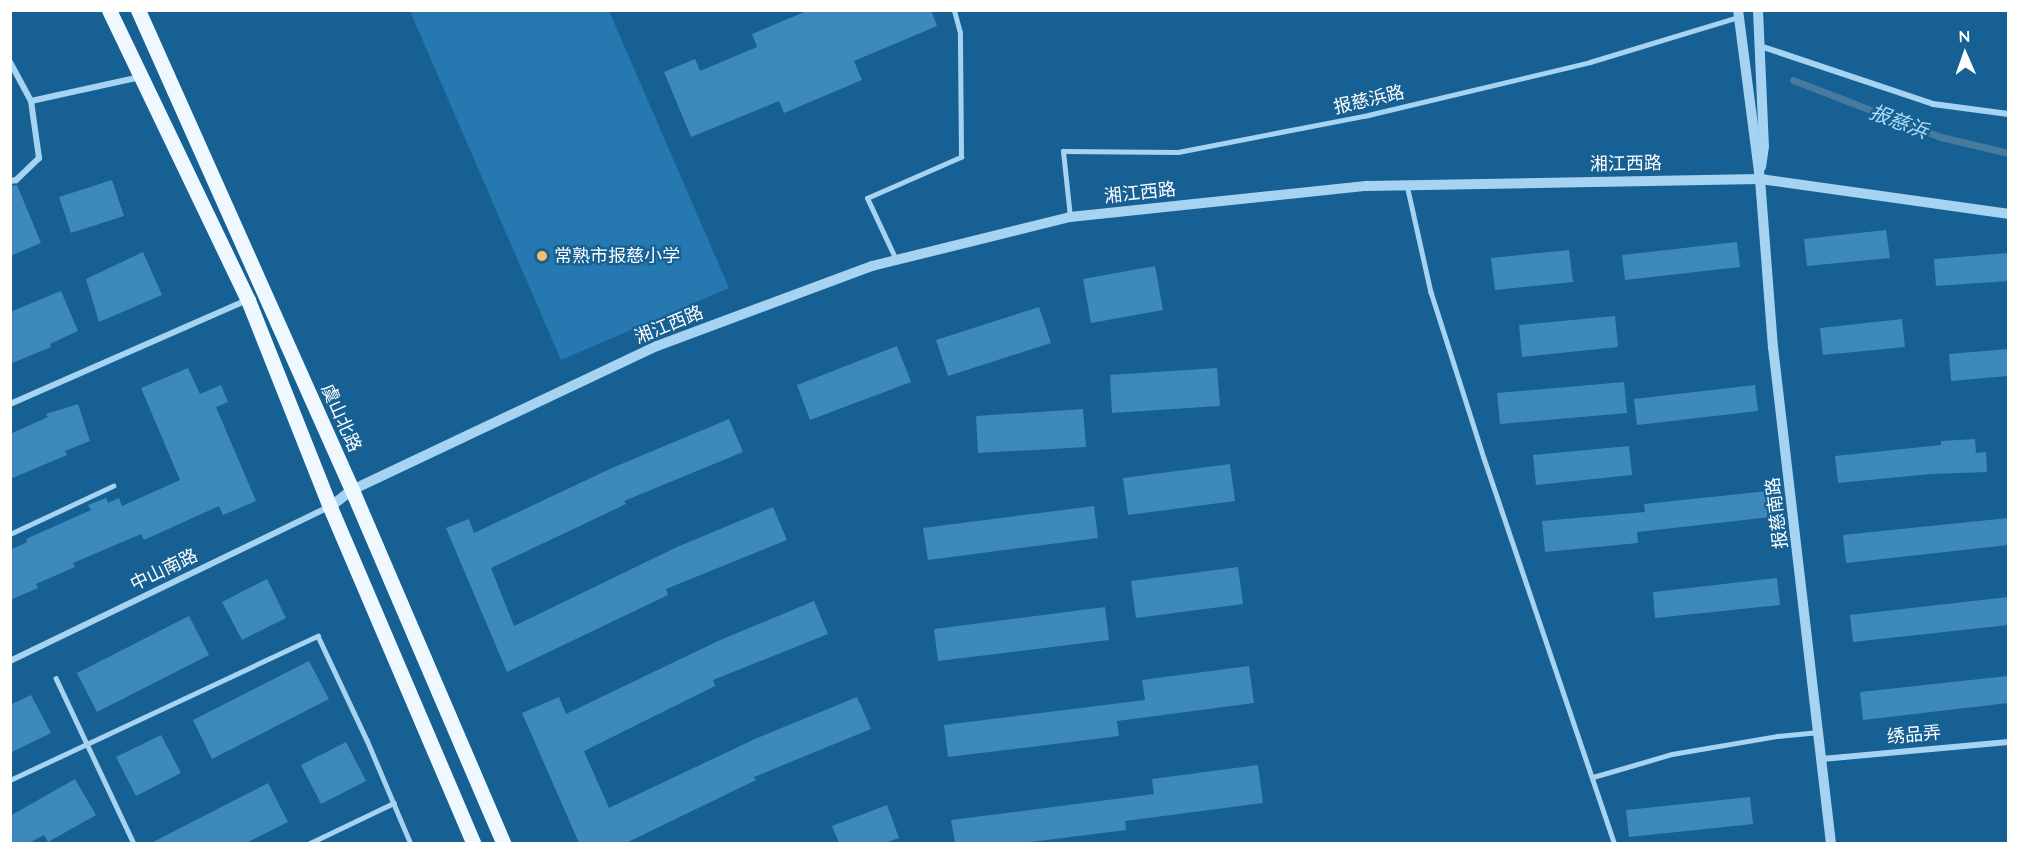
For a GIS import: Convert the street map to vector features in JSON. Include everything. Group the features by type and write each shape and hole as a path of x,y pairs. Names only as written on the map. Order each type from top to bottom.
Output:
{"main road":[{"path":"109,10 248,300 330,507 474,843"},
{"name":"虞山北路","path":"138,10 352,490 504,843"}],"street":[{"name":"报慈南路","path":"1758,10 1764,146 1760,179"},
{"name":"报慈南路","path":"1738,14 1760,179 1773,347 1832,843"},
{"path":"1761,46 1933,104 2008,114"},
{"path":"10,62 31,100 39,158 16,180 10,182"},
{"path":"31,100 141,77"},
{"name":"湘江西路","path":"330,507 352,490 657,345 872,266 1070,217 1366,186 1760,179 2008,214"},
{"path":"10,404 248,300"},
{"name":"中山南路","path":"10,661 330,507"},
{"name":"绣品弄","path":"1822,759 2008,742"}],"lane":[{"path":"896,260 867,198 961,158 960,33 954,10"},
{"name":"报慈浜路","path":"1070,217 1063,151 1178,152 1364,116 1590,62 1738,14"},
{"path":"1407,185 1431,292 1615,843"},
{"path":"10,534 113,486"},
{"path":"10,780 87,742 318,636 411,843"},
{"path":"56,678 134,843"},
{"path":"1593,777 1672,754 1777,736 1819,732"},
{"path":"308,843 394,802"}],"shaded area":[{"path":"410,11 609,11 729,288 561,360"}],"building":[{"path":"809,10 931,10 937,26 854,61 862,80 784,113 779,101 691,137 664,72 695,59 700,71 757,47 752,34"},
{"path":"112,180 124,216 71,233 59,197"},
{"path":"17,185 41,243 10,256 10,186"},
{"path":"1886,230 1890,258 1807,266 1804,239"},
{"path":"1737,242 1740,267 1625,280 1622,255"},
{"path":"1569,250 1573,282 1495,290 1491,258"},
{"path":"143,252 162,295 99,322 86,279"},
{"path":"2008,253 2008,281 1936,286 1934,259"},
{"path":"1155,266 1163,310 1091,323 1083,279"},
{"path":"61,291 78,331 50,344 51,347 10,364 10,312"},
{"path":"1039,307 1051,343 948,376 936,340"},
{"path":"1615,316 1618,347 1522,357 1519,325"},
{"path":"1902,319 1905,347 1823,355 1820,328"},
{"path":"897,346 911,382 810,420 797,385"},
{"path":"2008,349 2008,376 1951,381 1949,354"},
{"path":"188,368 200,394 221,385 228,402 216,407 256,501 223,515 219,506 144,540 141,534 73,563 75,567 36,584 38,588 10,600 10,550 27,542 26,539 91,510 88,505 106,498 108,503 119,498 122,506 180,480 141,388"},
{"path":"1217,368 1220,406 1112,413 1110,375"},
{"path":"1624,382 1627,413 1500,424 1497,393"},
{"path":"1755,385 1758,411 1637,425 1634,399"},
{"path":"78,404 90,441 65,451 67,455 10,479 10,434 48,417 46,414"},
{"path":"1083,409 1086,447 978,453 976,416"},
{"path":"729,419 743,452 624,501 626,504 491,568 514,626 677,547 773,507 787,540 666,589 668,595 507,672 446,528 469,519 474,533 612,468"},
{"path":"1975,439 1976,453 1986,452 1987,472 1931,474 1838,483 1835,456 1941,445 1941,441"},
{"path":"1629,446 1632,475 1536,485 1533,455"},
{"path":"1230,464 1235,501 1128,515 1123,478"},
{"path":"1768,491 1771,517 1637,532 1638,543 1545,552 1542,521 1645,512 1644,504"},
{"path":"1094,506 1098,538 928,560 923,528"},
{"path":"2008,518 2008,545 1846,563 1843,535"},
{"path":"1238,567 1243,604 1136,618 1131,581"},
{"path":"1777,578 1780,605 1655,618 1653,592"},
{"path":"267,579 286,618 242,640 222,602"},
{"path":"2008,597 2008,625 1853,642 1850,615"},
{"path":"814,601 828,634 713,680 715,686 584,751 609,808 757,738 857,697 871,729 754,777 756,780 626,843 579,843 522,713 559,697 566,714 718,641"},
{"path":"1105,607 1109,640 938,661 934,629"},
{"path":"189,616 209,655 97,712 77,673"},
{"path":"309,661 329,699 212,759 193,720"},
{"path":"1249,666 1254,703 1117,721 1119,736 948,757 944,725 1145,700 1142,680"},
{"path":"2008,676 2008,703 1863,720 1860,692"},
{"path":"31,695 51,733 10,753 10,705"},
{"path":"161,735 181,773 136,796 116,757"},
{"path":"346,742 366,781 321,804 301,765"},
{"path":"1258,765 1263,803 1125,821 1126,830 1022,843 955,843 951,820 1154,794 1152,779"},
{"path":"75,779 96,815 48,842 44,835 29,843 10,843 10,816"},
{"path":"268,783 288,822 246,843 151,843"},
{"path":"1750,797 1753,824 1629,837 1626,810"},
{"path":"887,805 899,838 885,843 839,843 832,826"}],"waterway":[{"name":"报慈浜","path":"1793,80 1941,137 2008,153"}],"place":[{"name":"常熟市报慈小学","path":"542,256"}]}
